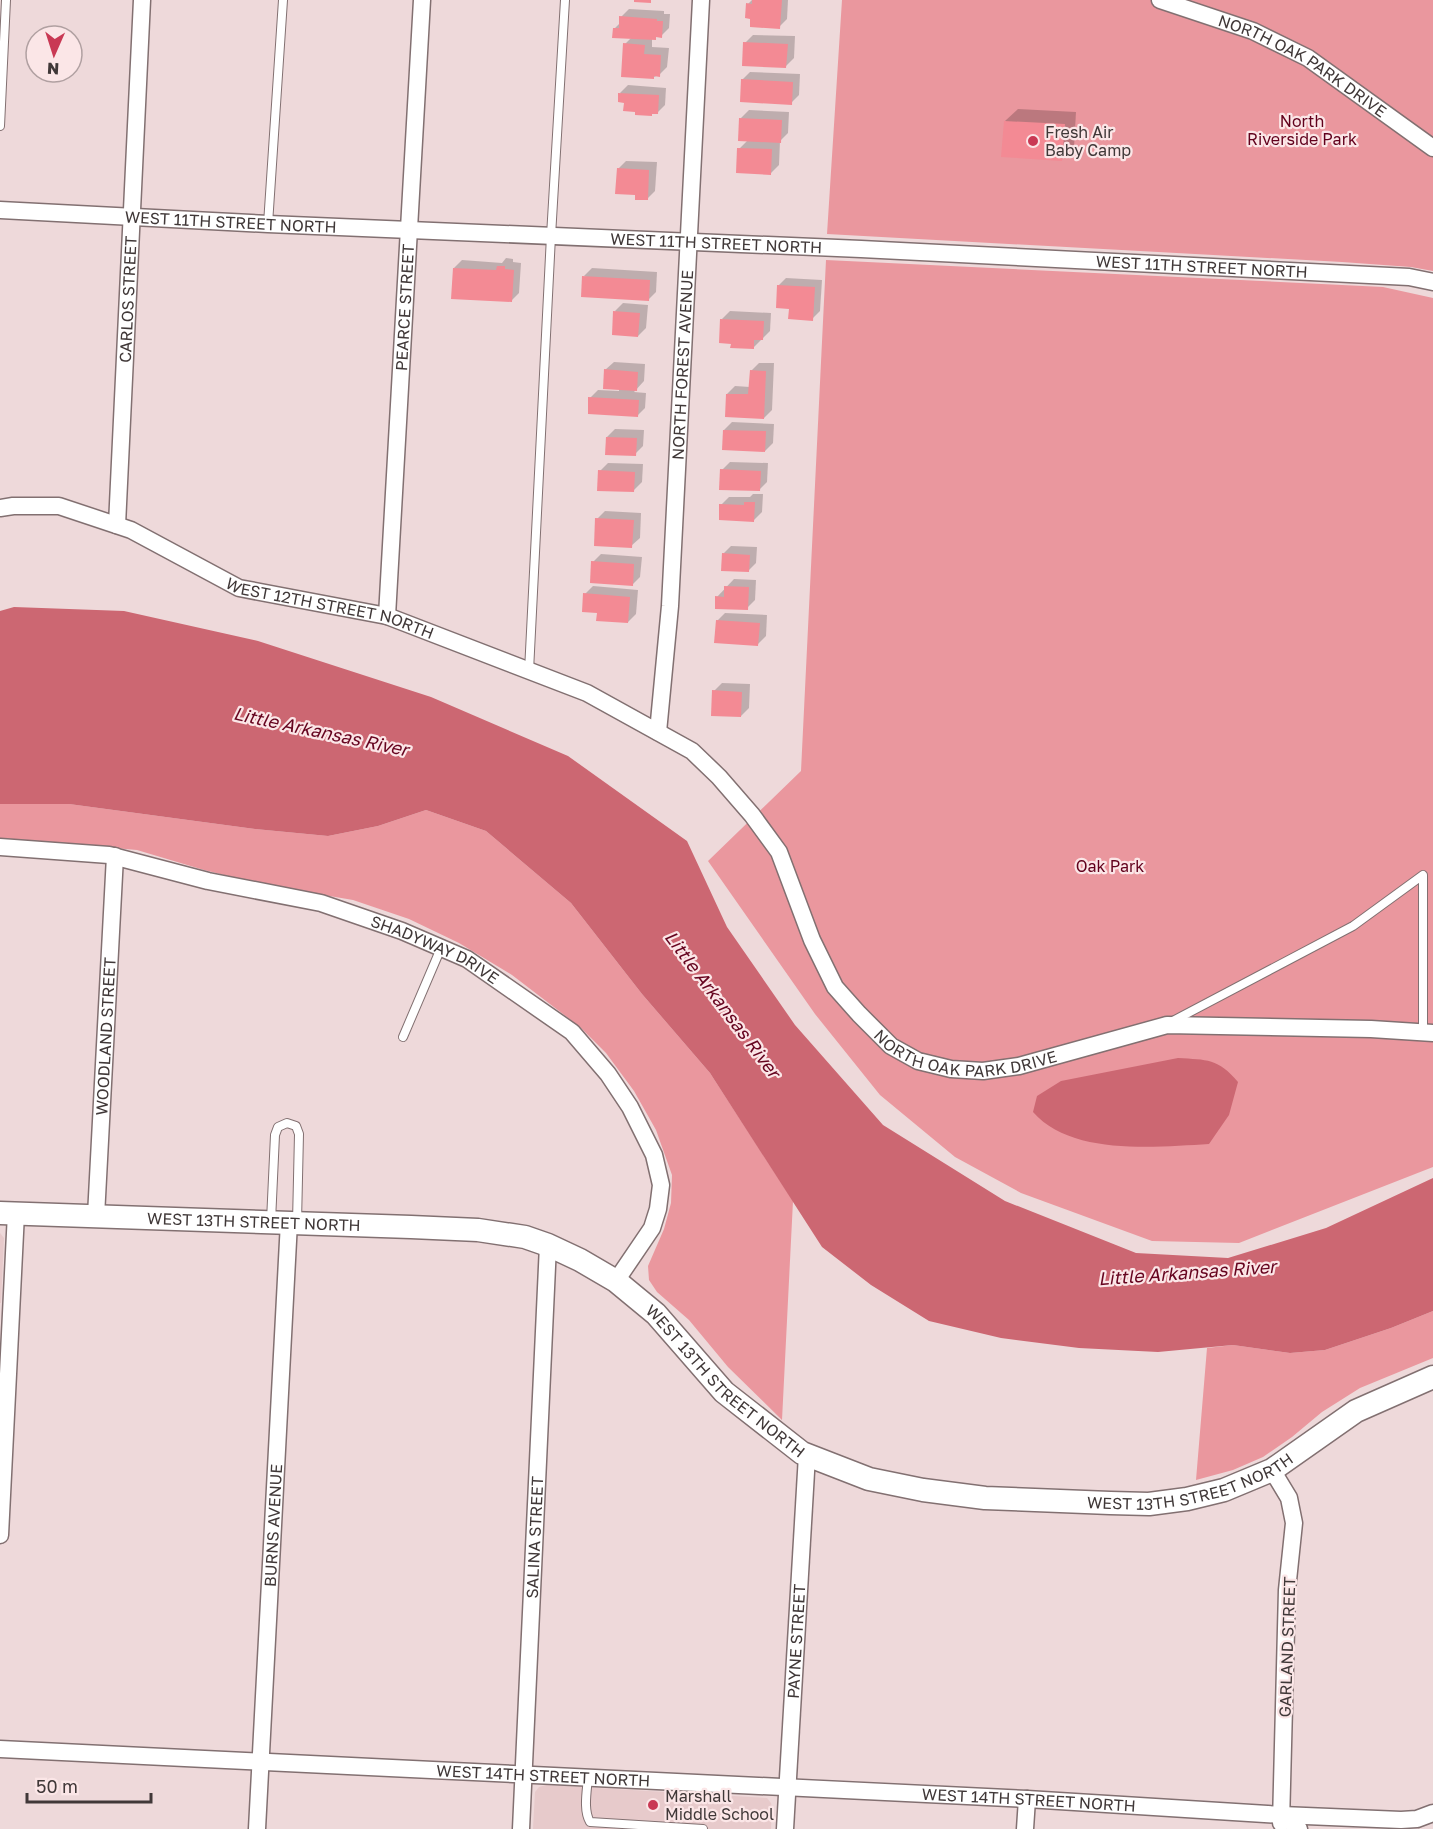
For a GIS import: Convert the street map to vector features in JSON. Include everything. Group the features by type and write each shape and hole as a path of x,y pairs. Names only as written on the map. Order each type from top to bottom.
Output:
{"street":[{"name":"CARLOS STREET","path":"117,525 142,0"},
{"name":"PEARCE STREET","path":"387,616 407,230 422,0"},
{"name":"NORTH FOREST AVENUE","path":"658,732 670,606 701,0"},
{"name":"NORTH OAK PARK DRIVE","path":"1160,0 1253,31 1308,58 1433,148"},
{"name":"WEST 11TH STREET NORTH","path":"0,210 1408,277 1433,282"},
{"name":"WEST 12TH STREET NORTH","path":"0,508 59,506 131,530 239,588 387,616 587,693 658,732"},
{"name":"NORTH OAK PARK DRIVE","path":"658,732 692,751 719,777 752,815 779,852 812,940 835,987 891,1046 918,1061 951,1069 983,1071 1019,1066 1167,1025 1428,1033"},
{"name":"SHADYWAY DRIVE","path":"0,847 115,856 208,881 321,903 402,931 467,959 572,1032 608,1074 630,1107 654,1155 661,1185 658,1209 652,1228 616,1281"},
{"name":"WOODLAND STREET","path":"96,1216 115,856"},
{"name":"WEST 13TH STREET NORTH","path":"8,1213 478,1230 525,1237 580,1260 616,1281 656,1314 724,1392 807,1455 869,1479 923,1490 985,1498 1149,1504 1187,1499 1224,1490 1272,1470 1356,1411 1433,1377"},
{"path":"0,1535 8,1213"},
{"name":"BURNS AVENUE","path":"256,1829 286,1222"},
{"name":"SALINA STREET","path":"521,1829 548,1245"},
{"name":"PAYNE STREET","path":"785,1829 807,1455"},
{"name":"GARLAND STREET","path":"1272,1470 1289,1498 1294,1523 1287,1590 1281,1822"},
{"name":"WEST 14TH STREET NORTH","path":"0,1749 1027,1798 1281,1822 1401,1820 1417,1819 1433,1813"},
{"path":"1025,1829 1027,1798"},
{"path":"1281,1822 1299,1829"}],"lane":[{"path":"0,126 6,0"},
{"path":"268,224 283,0"},
{"path":"529,671 550,236 565,0"},
{"path":"1167,1025 1353,926 1423,875 1428,1033"},
{"path":"403,1037 441,948"},
{"path":"287,1123 296,1126 299,1134 286,1222 274,1135 278,1127 287,1123"},
{"path":"588,1777 586,1805 587,1819 590,1822 703,1829"}],"shaded area":[{"path":"0,1233 4,1238 1,1303 0,1303"},
{"name":"Marshall Middle School","path":"546,1785 767,1798 772,1808 771,1829 533,1829 535,1792 539,1787"}],"green space":[{"name":"North Riverside Park","path":"842,0 1433,0 1433,271 1411,267 1342,262 827,234"},
{"name":"Oak Park","path":"826,260 1383,287 1433,298 1433,1167 1239,1243 1152,1241 1021,1193 955,1157 880,1095 815,1014 708,861 801,771"},
{"path":"0,804 69,804 255,829 328,836 378,826 426,810 486,831 571,903 642,994 710,1073 793,1201 782,1420 728,1367 689,1320 657,1292 649,1280 648,1266 664,1229 671,1203 672,1175 656,1130 634,1091 606,1053 580,1027 512,975 459,943 409,919 353,900 265,885 137,850 0,838"},
{"path":"1433,1311 1433,1358 1360,1388 1322,1412 1263,1457 1233,1470 1196,1480 1207,1348 1233,1345 1290,1353 1325,1350"}],"water":[{"name":"Little Arkansas River","path":"14,607 124,611 258,641 431,697 568,756 687,841 727,927 795,1025 883,1125 1005,1201 1136,1253 1228,1258 1326,1228 1433,1178 1433,1311 1325,1350 1290,1353 1233,1345 1158,1352 1079,1348 1001,1338 929,1321 871,1285 822,1247 710,1073 642,994 571,903 486,831 426,810 378,826 328,836 255,829 69,804 0,804 0,611"},
{"path":"1178,1058 1197,1059 1218,1064 1238,1082 1229,1115 1209,1144 1140,1147 1091,1142 1069,1136 1049,1126 1033,1112 1037,1096 1061,1081"}],"building":[{"path":"634,0 651,0 651,3 634,2"},
{"path":"752,0 782,0 780,29 750,27 750,19 745,18 746,3 752,4"},
{"path":"619,16 663,21 662,38 656,37 656,40 612,38 613,28 619,28"},
{"path":"743,42 788,44 786,68 742,66"},
{"path":"623,43 645,45 644,54 661,55 660,77 654,76 654,79 621,77"},
{"path":"741,79 793,82 792,105 740,102"},
{"path":"618,93 659,95 658,114 635,115 635,112 623,111 624,103 618,102"},
{"path":"739,118 782,120 781,143 738,141"},
{"name":"Fresh Air Baby Camp","path":"1004,121 1065,124 1062,161 1001,157"},
{"path":"737,148 772,149 771,175 736,173"},
{"path":"617,168 649,170 648,200 635,200 635,195 615,194"},
{"path":"497,266 505,266 505,269 514,270 512,302 451,299 453,268 496,270"},
{"path":"582,276 650,280 649,301 581,297"},
{"path":"777,285 815,287 813,321 788,319 789,309 776,308"},
{"path":"613,311 640,313 638,337 612,335"},
{"path":"720,319 764,321 763,340 754,340 754,349 730,348 731,344 719,343"},
{"path":"604,369 638,372 637,391 603,389"},
{"path":"750,370 766,371 764,419 725,417 726,394 748,394"},
{"path":"588,397 639,400 638,417 588,414"},
{"path":"723,430 766,431 765,452 722,450"},
{"path":"606,437 637,438 636,456 605,455"},
{"path":"720,469 761,471 760,491 719,490"},
{"path":"598,470 635,472 634,492 597,491"},
{"path":"744,502 755,502 754,522 719,520 719,504 744,505"},
{"path":"595,518 634,520 632,548 594,546"},
{"path":"722,553 750,555 749,572 721,571"},
{"path":"591,561 634,564 633,586 590,583"},
{"path":"724,586 749,587 748,610 715,609 715,596 724,597"},
{"path":"583,593 630,597 628,623 596,621 597,613 582,612"},
{"path":"716,620 760,623 758,646 714,643"},
{"path":"712,690 742,692 741,717 711,716"}],"place":[{"name":"Fresh Air Baby Camp","path":"1033,141"},
{"name":"Marshall Middle School","path":"653,1805"}]}
